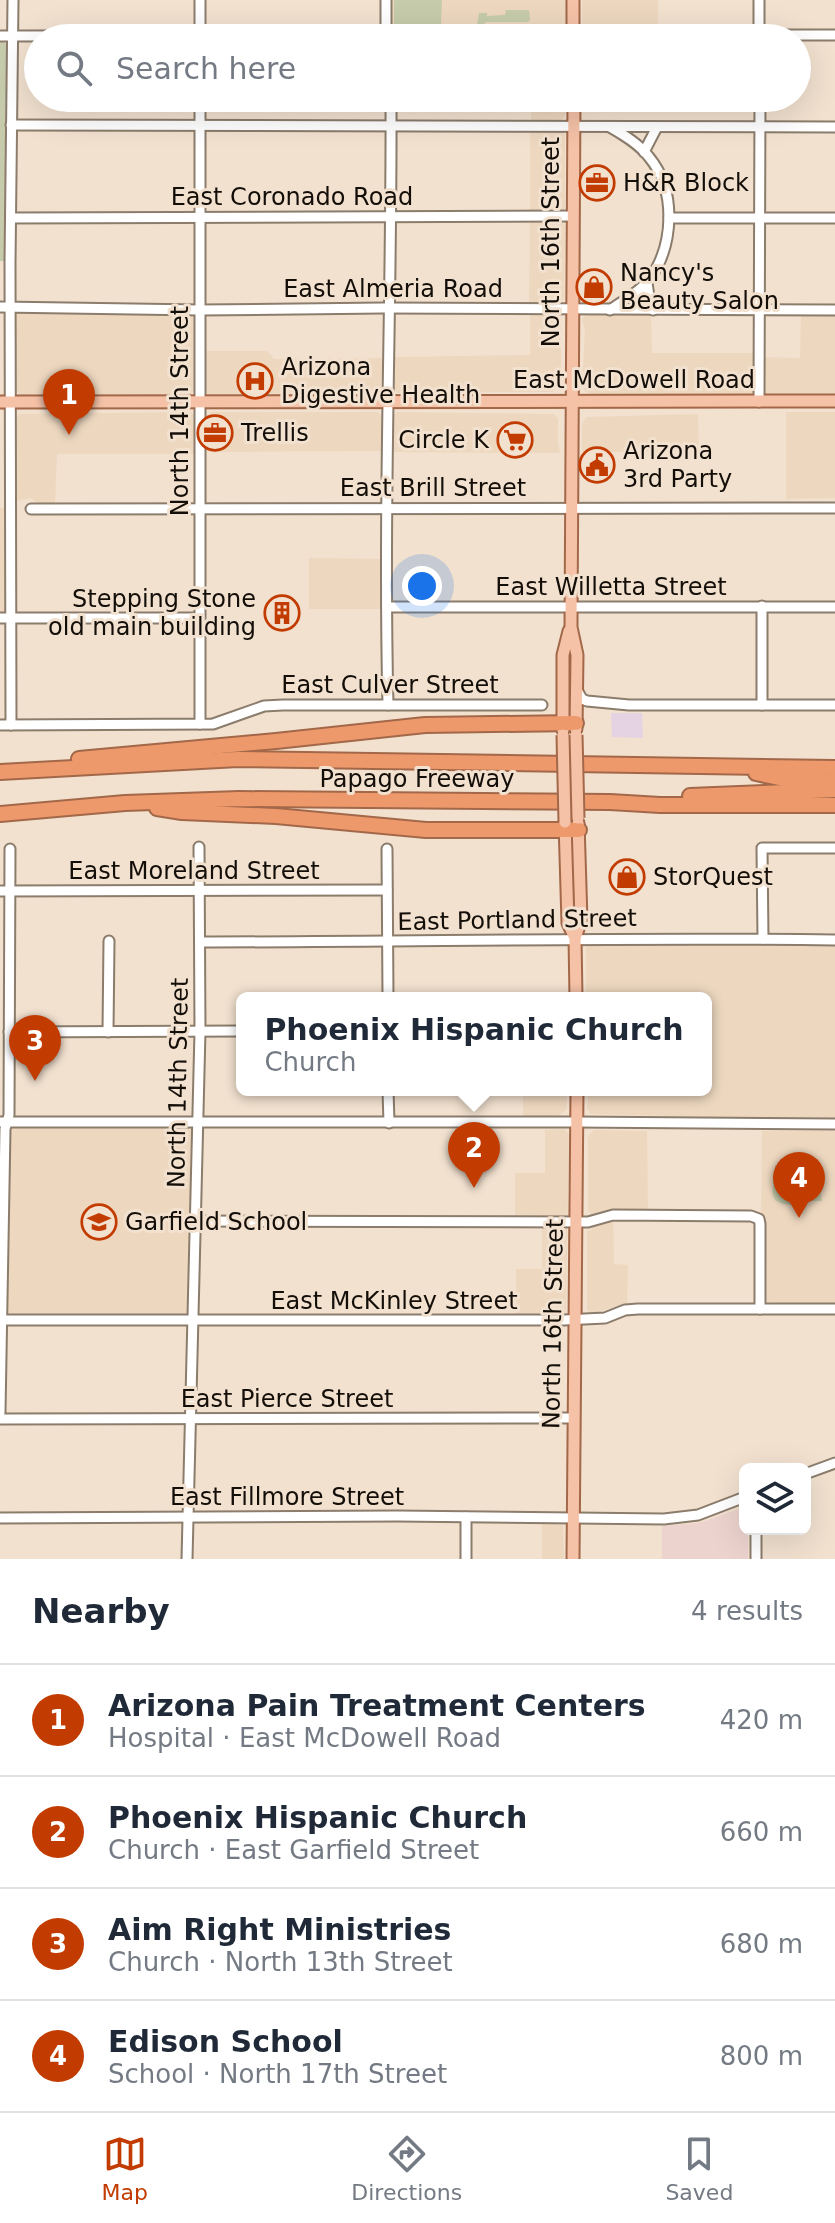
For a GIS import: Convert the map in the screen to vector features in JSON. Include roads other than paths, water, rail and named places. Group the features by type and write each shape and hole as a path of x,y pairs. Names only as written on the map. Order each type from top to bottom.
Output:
{"highway":[{"path":"0,772 122,754 451,723 570,729"},
{"name":"Papago Freeway","path":"0,772 238,759 835,768"},
{"path":"722,766 784,779 835,782"},
{"path":"610,802 656,797 835,790"},
{"name":"Papago Freeway","path":"0,814 125,803 239,799 835,805"},
{"path":"125,803 182,812 276,816 409,829 572,825"}],"main road":[{"path":"573,0 573,24"},
{"name":"North 16th Street","path":"570,729 577,690 577,655 570,607 574,112"},
{"name":"East McDowell Road","path":"5,402 835,401"},
{"name":"North 16th Street","path":"571,627 563,655 570,729 572,825 568,923 575,938 576,992"},
{"name":"North 16th Street","path":"573,1559 577,1096"}],"street":[{"path":"11,725 11,514 5,402 5,307 11,218 13,0"},
{"path":"200,0 200,24"},
{"path":"386,0 386,24"},
{"path":"759,0 759,24"},
{"path":"811,35 835,35"},
{"path":"0,36 24,36"},
{"name":"North 14th Street","path":"200,112 200,724"},
{"path":"388,705 387,401 391,112"},
{"path":"759,402 760,112"},
{"path":"11,125 835,127"},
{"path":"610,127 630,139 655,166 667,198 669,218 664,250 647,283 610,310"},
{"path":"644,152 657,127"},
{"name":"East Coronado Road","path":"11,218 573,216"},
{"path":"669,218 835,218"},
{"path":"647,283 653,310"},
{"name":"East Almeria Road","path":"5,307 835,310"},
{"name":"East Brill Street","path":"31,509 835,508"},
{"path":"0,514 11,514"},
{"path":"762,606 762,705"},
{"name":"East Willetta Street","path":"387,607 835,607"},
{"path":"0,618 199,618"},
{"path":"577,690 582,699 592,702 629,705 835,705"},
{"name":"East Culver Street","path":"0,725 213,724 264,706 542,705"},
{"name":"North 14th Street","path":"187,1559 199,1122 199,847"},
{"path":"763,939 762,848 835,848"},
{"path":"0,1416 1,1222 4,1122 9,1115 5,891 10,849"},
{"path":"387,849 388,992"},
{"name":"East Moreland Street","path":"5,891 387,890"},
{"name":"East Portland Street","path":"200,942 575,938 835,940"},
{"path":"108,1032 109,941"},
{"path":"6,1034 236,1031"},
{"path":"388,1096 389,1123"},
{"path":"4,1122 835,1124"},
{"path":"196,1221 588,1222 613,1215 751,1216 759,1219 760,1309"},
{"name":"East McKinley Street","path":"1,1320 575,1320 605,1318 625,1310 638,1309 835,1309"},
{"name":"East Pierce Street","path":"0,1416 574,1418"},
{"path":"811,1472 835,1463"},
{"name":"East Fillmore Street","path":"0,1518 688,1517 739,1499"},
{"path":"466,1517 466,1559"},
{"path":"756,1535 756,1559"}],"place":[{"name":"H&R Block","path":"597,183"},
{"name":"Nancy's Beauty Salon","path":"594,287"},
{"name":"Arizona Digestive Health","path":"255,381"},
{"name":"Trellis","path":"215,433"},
{"name":"Arizona Pain Treatment Centers","path":"69,435"},
{"name":"Circle K","path":"515,440"},
{"name":"Arizona 3rd Party","path":"597,465"},
{"name":"Stepping Stone old main building","path":"282,613"},
{"name":"StorQuest","path":"627,877"},
{"name":"Aim Right Ministries","path":"35,1081"},
{"name":"Phoenix Hispanic Church","path":"474,1188"},
{"name":"Edison School","path":"799,1218"},
{"name":"Garfield School","path":"99,1222"}]}
